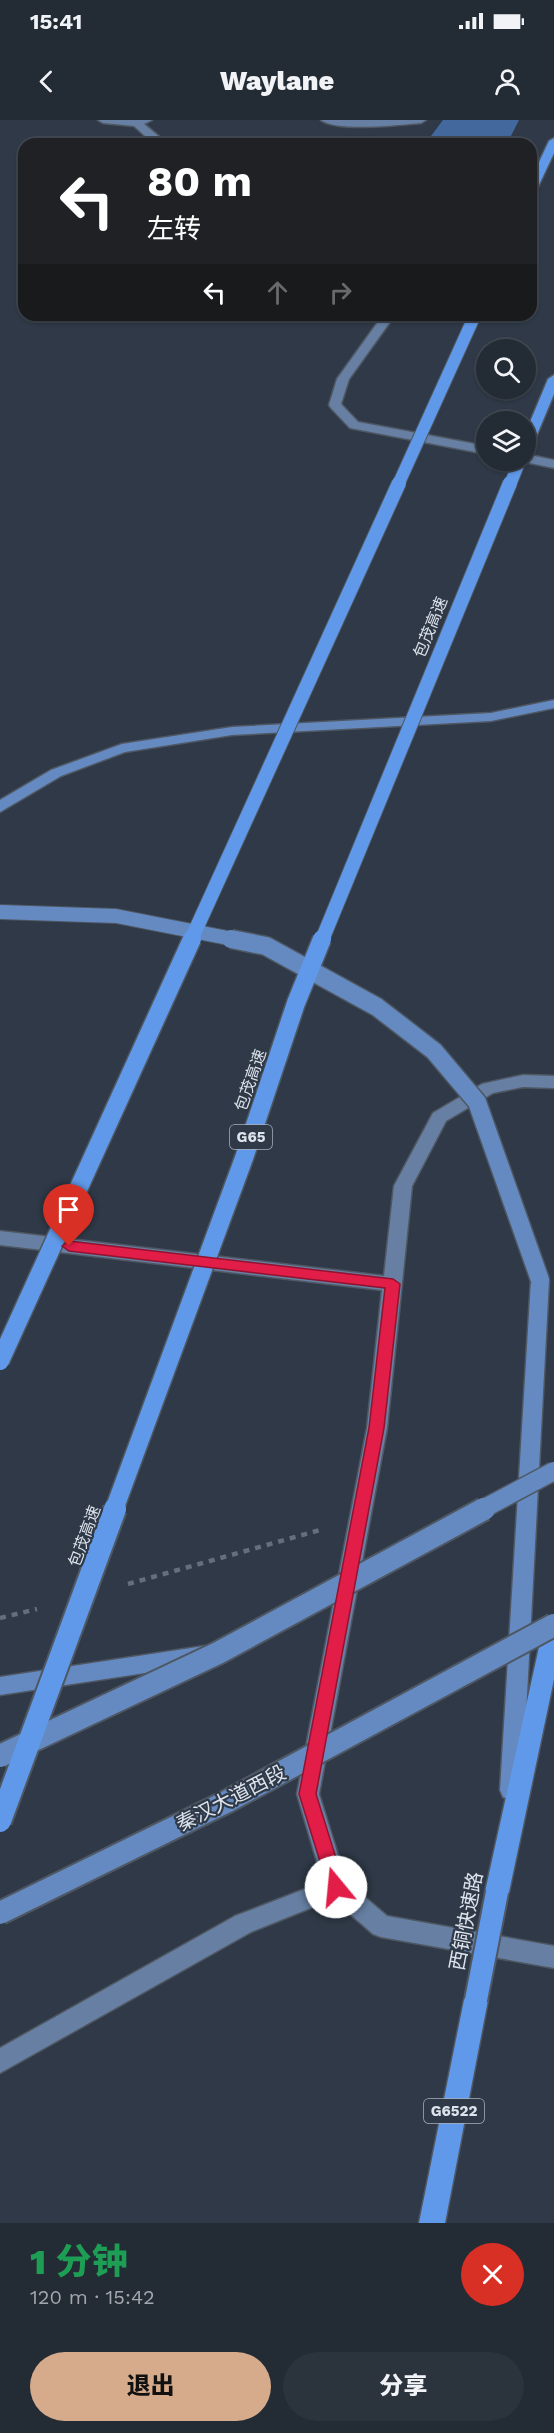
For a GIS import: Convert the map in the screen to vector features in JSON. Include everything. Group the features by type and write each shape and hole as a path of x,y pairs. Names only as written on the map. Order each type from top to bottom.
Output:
{"highway":[{"path":"537,178 554,141"},
{"path":"0,1361 472,321"},
{"path":"536,422 554,379"},
{"name":"包茂高速","path":"0,1821 240,1170 296,1003 515,471"},
{"name":"西铜快速路","path":"432,2223 509,1832 554,1629"}],"main road":[{"path":"0,807 56,772 122,748 232,731 491,717 554,704"},
{"path":"0,912 116,916 266,945 377,1007 434,1051 477,1102 540,1280 509,1832"},
{"path":"0,1756 218,1653 554,1471"},
{"name":"秦汉大道西段","path":"0,1913 226,1802 554,1625"},
{"path":"0,1686 218,1653"}],"street":[{"path":"103,120 142,122 155,138"},
{"path":"326,120 357,124 421,120"},
{"path":"385,321 343,379 335,405 354,425 476,448"},
{"path":"536,460 554,464"},
{"path":"554,1082 524,1081 488,1088 439,1117 404,1186 377,1428 308,1794 336,1887 381,1926 554,1957"},
{"path":"0,1238 393,1284"},
{"path":"0,2061 243,1924 336,1887"}],"path":[{"path":"124,1585 316,1531 358,1523"},
{"path":"0,1618 45,1607"}],"shaded area":[{"path":"443,120 519,120 510,138 430,138"}],"route":[{"path":"69,1246 393,1284 377,1428 308,1794 336,1887"}]}
